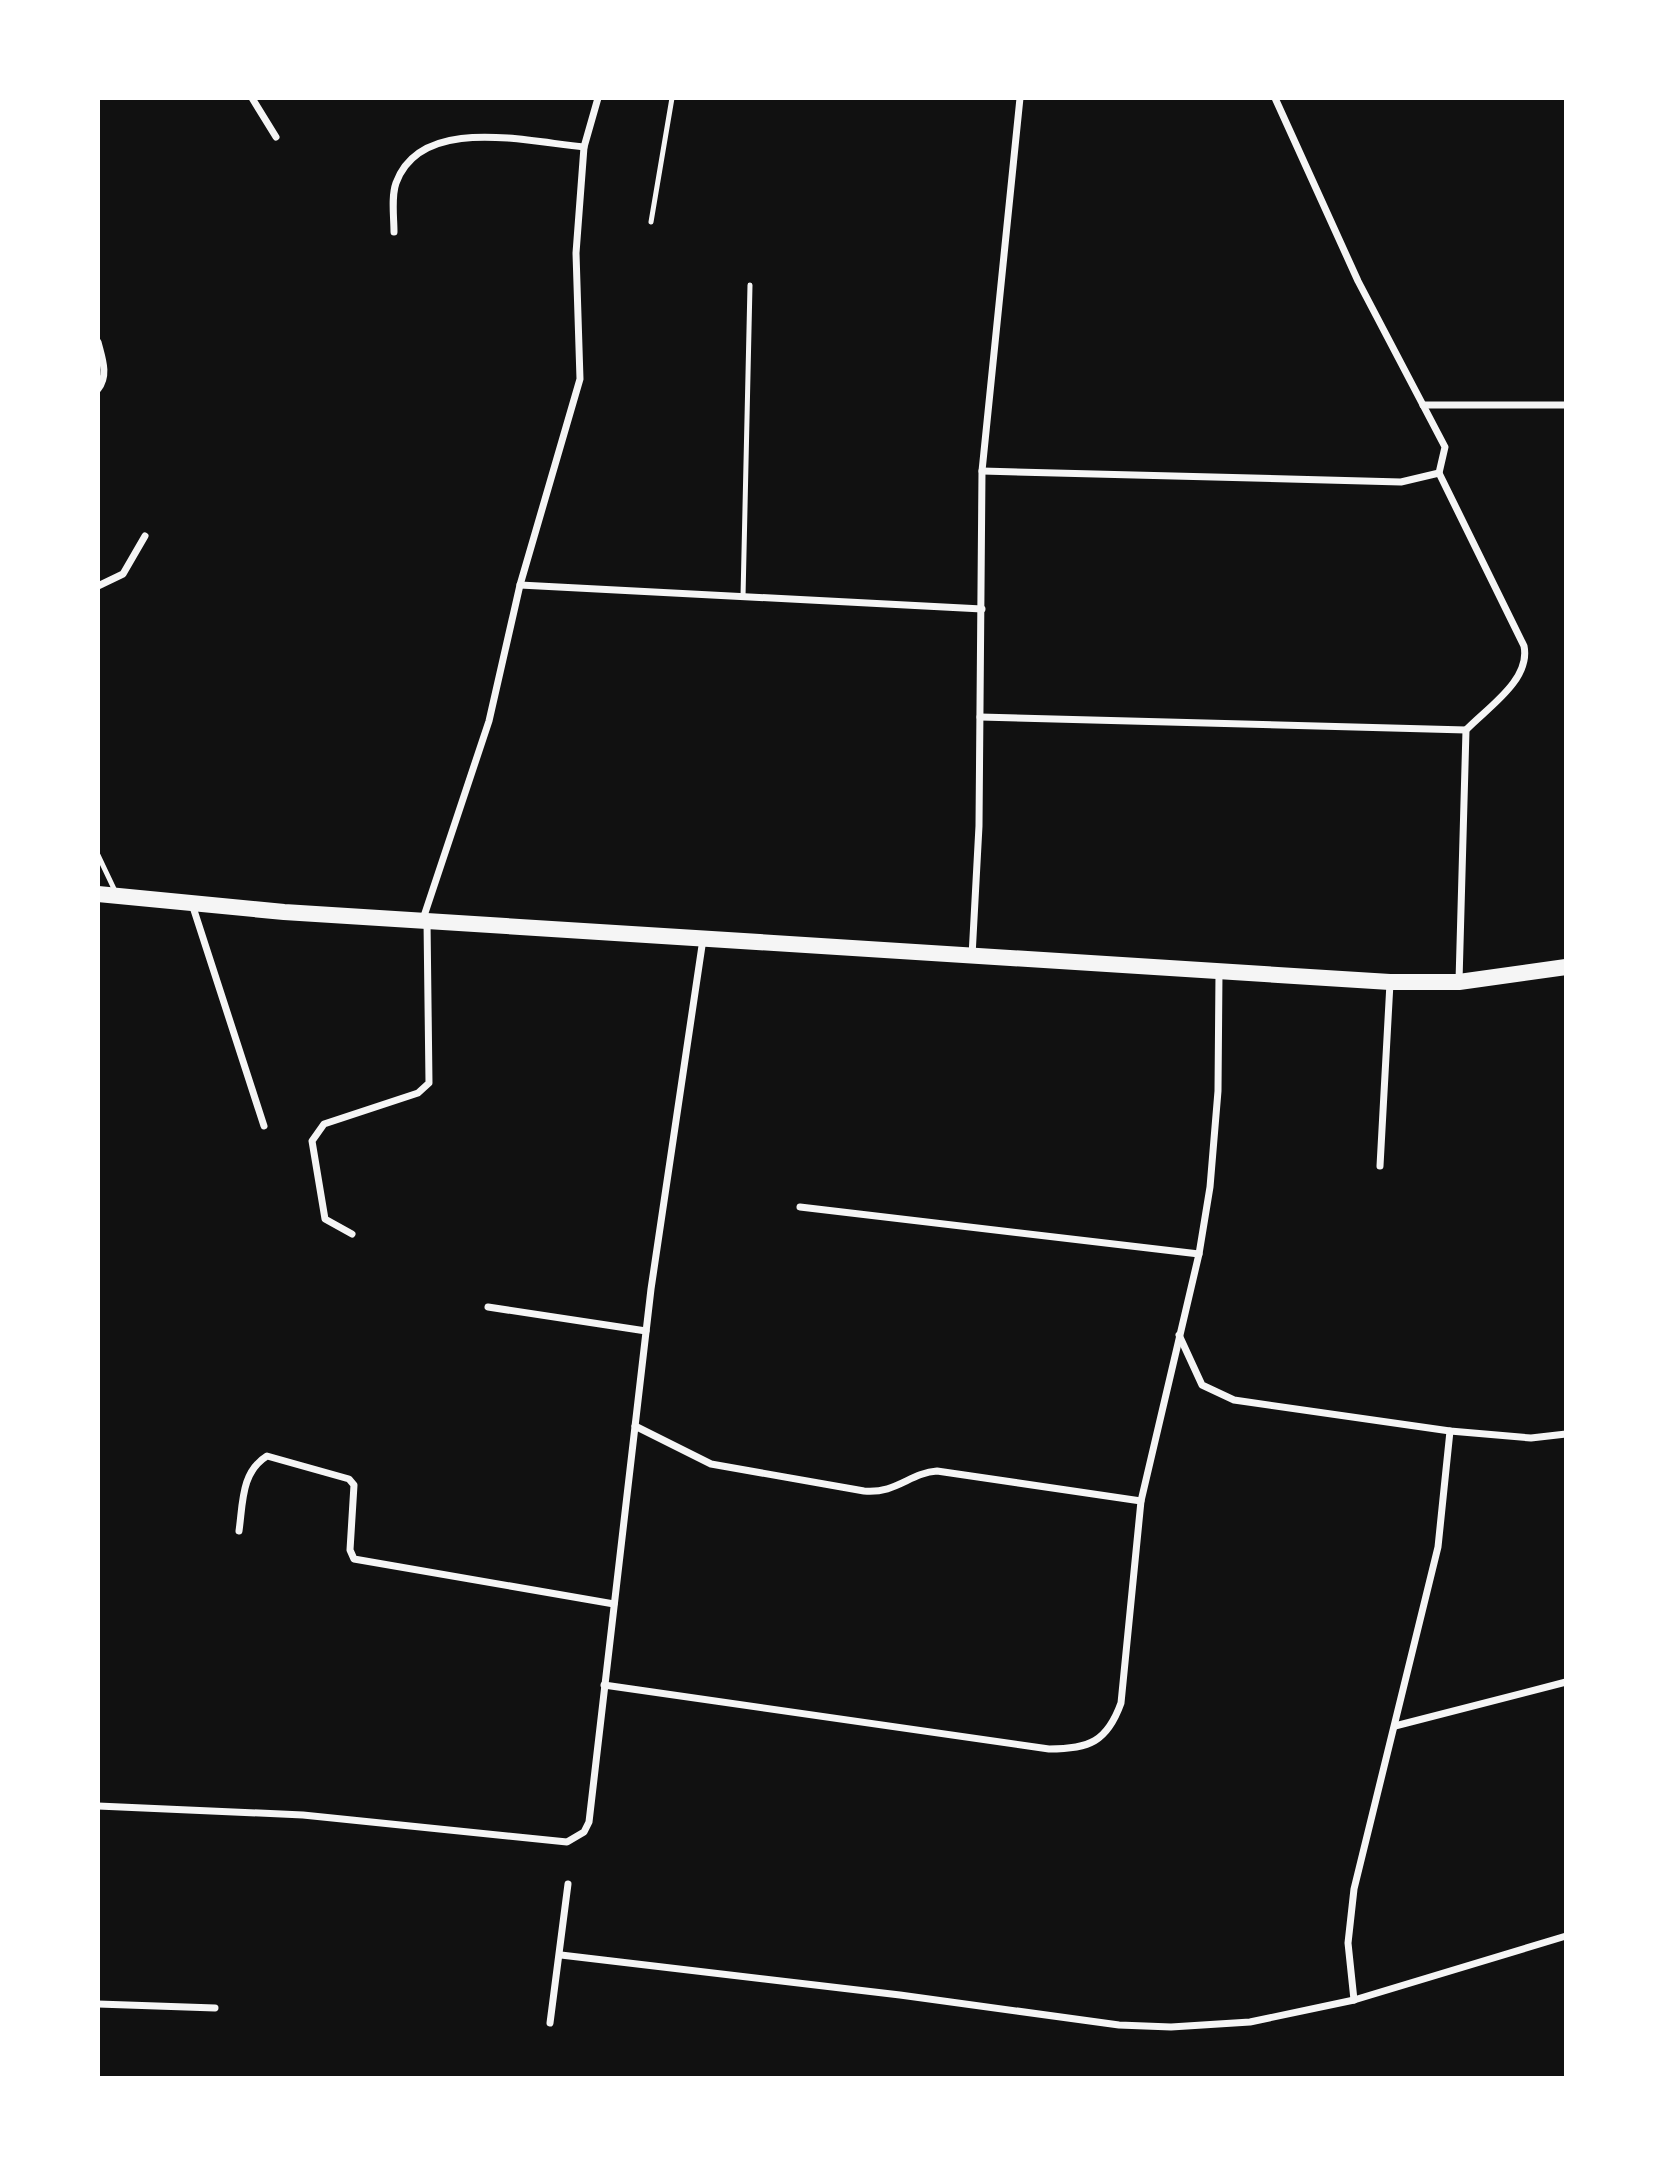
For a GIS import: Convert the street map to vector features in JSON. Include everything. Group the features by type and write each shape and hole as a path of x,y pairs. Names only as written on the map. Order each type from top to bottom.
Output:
{"main road":[{"path":"98,894 425,920 1390,982 1459,982 1566,967"}],"street":[{"path":"252,98 276,137"},
{"path":"352,1234 325,1219 312,1141 324,1124 418,1093 429,1083 425,920 489,721 520,585 580,379 576,253 584,147 597,98"},
{"path":"972,956 980,718 982,471 1020,98"},
{"path":"1275,98 1358,281 1445,447 1439,473 1524,646 1527,658 1521,674 1466,730 1459,982"},
{"path":"394,232 395,186 414,155 430,146 461,136 584,147"},
{"path":"98,342 104,369 103,383 98,389"},
{"path":"1423,405 1566,405"},
{"path":"982,471 1401,482 1439,473"},
{"path":"98,586 123,574 145,536"},
{"path":"520,585 982,609"},
{"path":"980,718 1466,730"},
{"path":"192,903 264,1126"},
{"path":"98,1806 303,1815 567,1842 584,1832 589,1822 646,1332 703,937"},
{"path":"604,1685 1049,1749 1080,1749 1101,1738 1115,1720 1121,1703 1141,1501 1199,1254 1210,1187 1218,1091 1219,973"},
{"path":"1380,1166 1390,982"},
{"path":"800,1207 1199,1254"},
{"path":"488,1307 646,1332"},
{"path":"1179,1335 1202,1385 1234,1400 1450,1431 1531,1438 1566,1434"},
{"path":"635,1426 711,1464 864,1491 881,1492 928,1472 937,1471 1141,1501"},
{"path":"1354,2000 1348,1943 1350,1913 1358,1869 1438,1547 1450,1431"},
{"path":"239,1531 245,1482 255,1464 267,1456 349,1479 354,1485 350,1550 354,1559 614,1604"},
{"path":"1395,1726 1566,1682"},
{"path":"550,2023 569,1884"},
{"path":"561,1955 900,1995 1119,2025 1171,2027 1250,2022 1354,2000 1566,1936"},
{"path":"98,2004 215,2008"}],"lane":[{"path":"651,222 673,98"},
{"path":"743,597 750,285"},
{"path":"98,855 117,896"}]}
